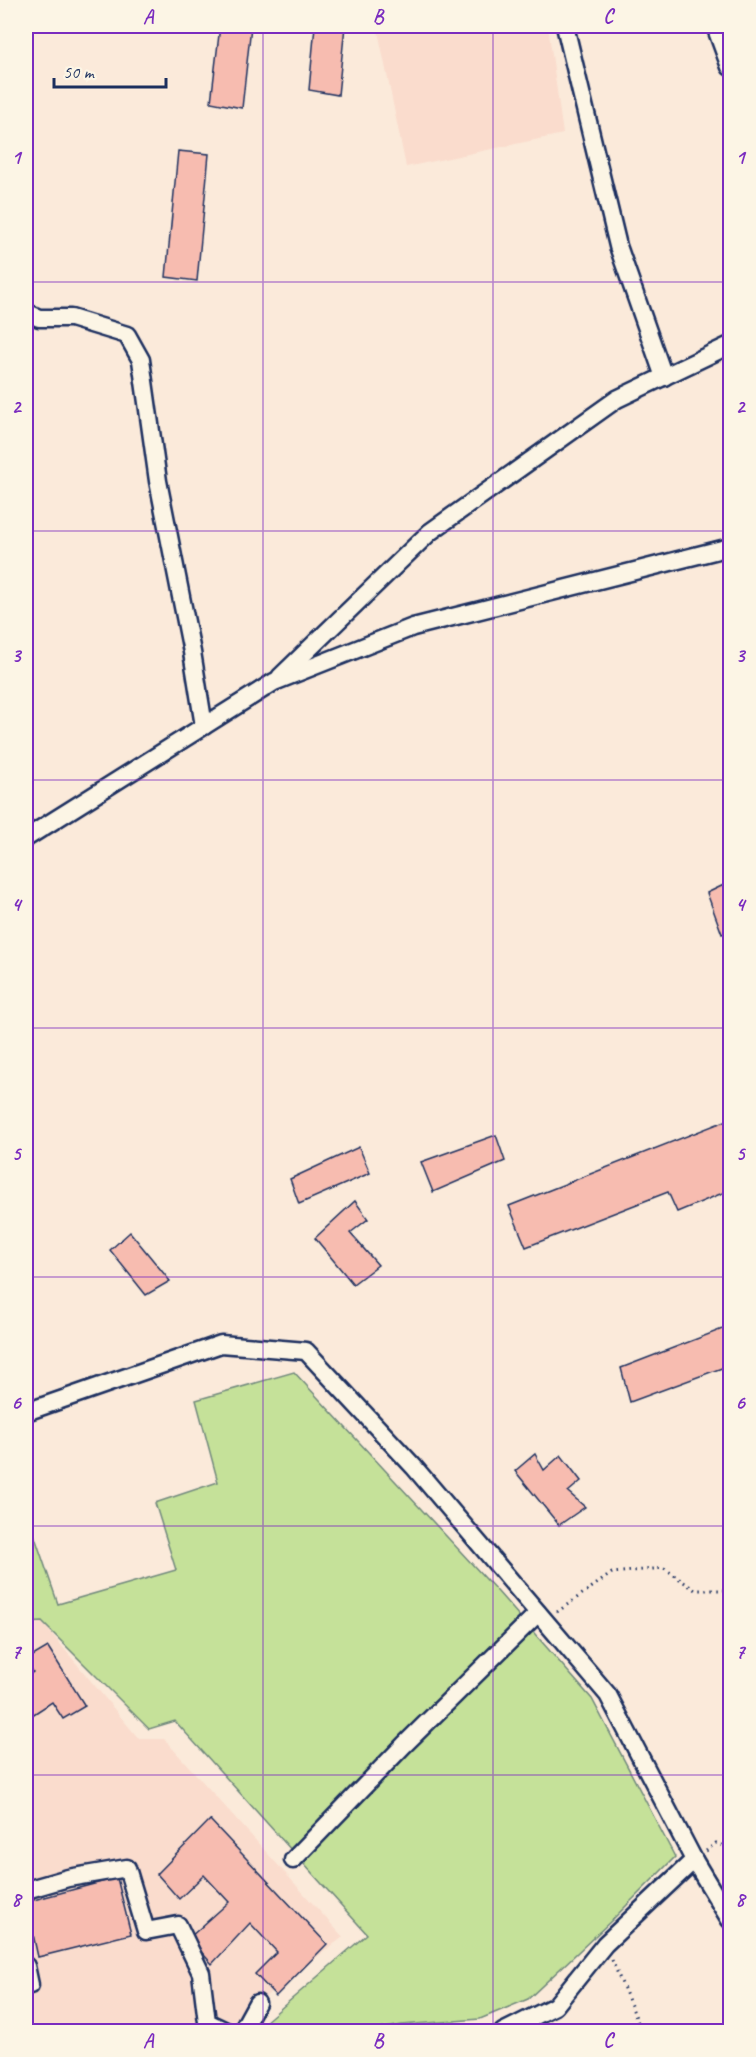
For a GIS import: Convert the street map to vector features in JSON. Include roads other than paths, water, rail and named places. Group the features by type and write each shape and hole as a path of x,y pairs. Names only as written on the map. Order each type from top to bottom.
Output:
{"street":[{"path":"565,26 618,246 664,377"},
{"path":"715,26 730,67"},
{"path":"26,312 39,318 71,318 127,335 141,360 158,481 192,652 204,726"},
{"path":"274,682 430,532 617,399 730,345"},
{"path":"26,838 274,682 413,627 730,547"},
{"path":"26,1412 220,1344 306,1351 414,1467 608,1695 694,1860 730,1920"},
{"path":"293,1860 404,1745 541,1616"},
{"path":"503,2031 555,2006 605,1944 694,1860"},
{"path":"26,1890 68,1878 127,1868 146,1931 178,1925 201,1973 207,2022 228,2031"},
{"path":"26,1966 30,1984 26,1982"},
{"path":"241,2031 257,2003"}]}
